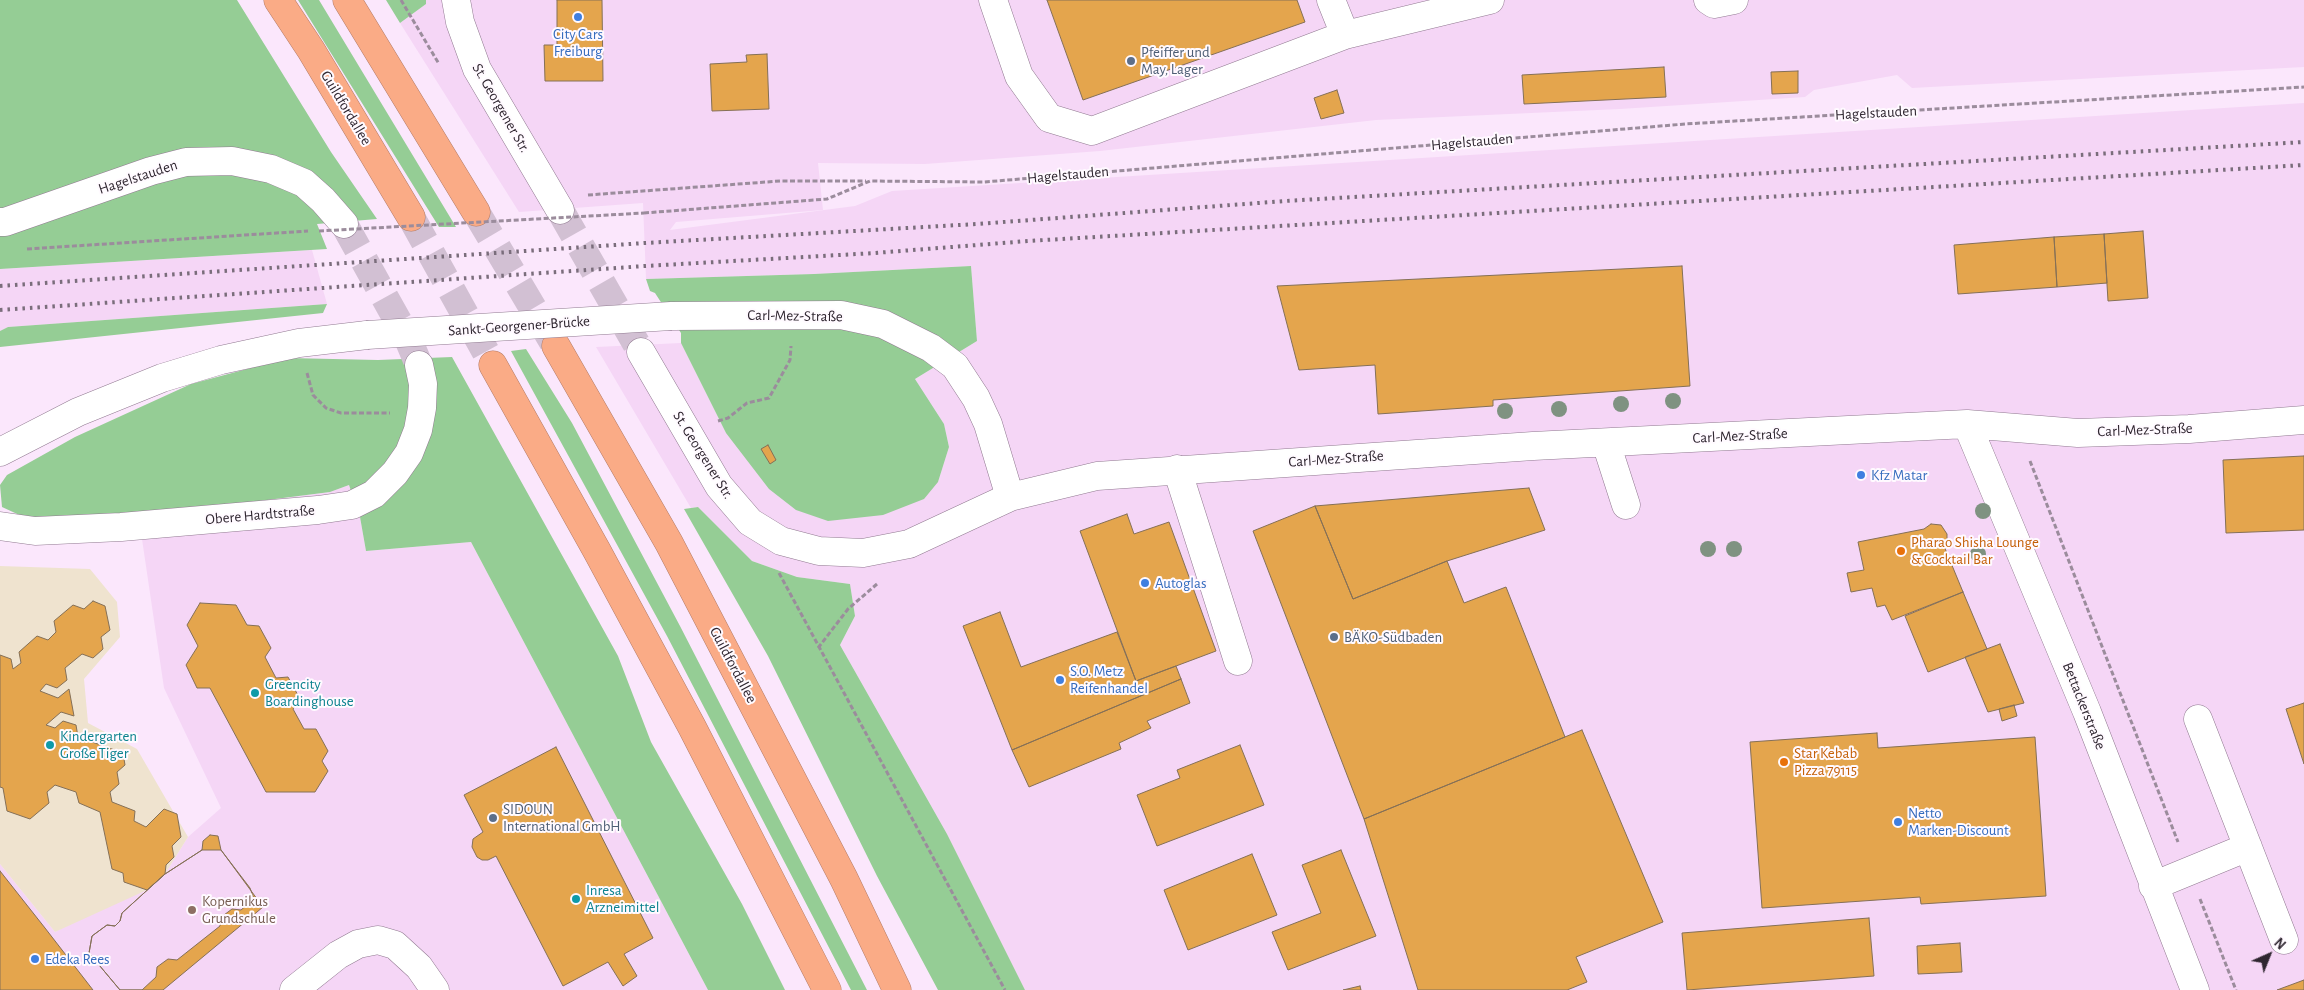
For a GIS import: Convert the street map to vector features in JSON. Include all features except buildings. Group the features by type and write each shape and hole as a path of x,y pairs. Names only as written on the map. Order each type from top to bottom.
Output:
{"highway":[{"name":"Guildfordallee","path":"278,0 311,50 411,217"},
{"path":"347,0 476,212"},
{"name":"Guildfordallee","path":"556,346 669,543 844,879 897,987"},
{"path":"493,365 597,551 692,727 827,990"}],"street":[{"name":"St. Georgener Str.","path":"456,0 460,22 477,69 556,204"},
{"path":"993,0 1019,76 1050,118 1092,130 1345,35 1490,0"},
{"path":"1331,0 1345,35"},
{"path":"1708,0 1714,4 1734,0"},
{"name":"Hagelstauden","path":"2,223 151,171 186,162 232,161 271,169 304,183 324,200 331,227"},
{"name":"Carl-Mez-Straße","path":"671,316 841,315 883,324 931,348 955,366 976,398 988,424 1010,497 1097,476 1177,469 1606,443 1967,424 2078,433 2189,429 2304,420"},
{"name":"Sankt-Georgener-Brücke","path":"0,452 78,412 162,378 221,360 299,343 367,335 671,316"},
{"name":"St. Georgener Str.","path":"641,352 719,486 750,522 781,541 819,551 863,554 909,544 1010,497"},
{"name":"Obere Hardtstraße","path":"0,526 35,531 121,527 318,510 352,505 374,494 395,473 409,452 418,430 422,408 423,384 419,365"},
{"name":"Bettackerstraße","path":"1967,424 2087,712 2195,990"},
{"path":"1606,443 1626,505"},
{"path":"1177,469 1238,661"},
{"path":"2198,719 2284,940"},
{"path":"2153,886 2248,847"},
{"path":"294,990 338,956 358,944 378,940 395,945 419,967 435,990"}],"path":[{"name":"Hagelstauden","path":"331,227 644,213 827,199 870,181 984,182 1685,124 2304,87"},
{"path":"556,204 780,180 870,181"},
{"path":"22,247 29,249 331,227"},
{"path":"728,418 747,403 769,398 784,373"},
{"path":"308,379 313,395 326,408 341,413 395,412"},
{"path":"2017,428 2236,990"},
{"path":"818,648 848,609 890,573 909,544"},
{"path":"775,567 1005,990"}],"shaded area":[{"path":"426,0 2304,0 2304,67 1912,88 1897,75 1814,90 1805,97 1620,109 1376,120 1100,151 925,164 818,163 823,210 676,222 670,230 855,206 892,191 2304,103 2304,990 1025,990 947,834 840,645 855,616 850,584 797,577 752,561 698,507 691,508 596,347 681,343 726,433 938,482 949,447 944,424 915,379 977,341 971,266 814,274 646,279 643,203 519,212 400,23 426,4"},
{"path":"312,250 327,304 8,327 0,331 0,269"},
{"path":"349,485 360,517 366,551 471,542 708,990 0,990 0,864 55,932 165,874 188,837 221,808 164,688 138,512 181,511 330,492"},
{"path":"0,566 90,569 117,602 120,637 84,679 88,723 137,749 188,837 165,874 147,890 55,932 0,864"}],"green space":[{"path":"0,0 237,0 331,152 377,219 317,224 327,249 0,269"},
{"path":"298,0 319,0 456,227 439,227"},
{"path":"386,0 426,0 426,4 400,23"},
{"path":"971,266 977,341 915,379 944,424 949,447 938,482 924,499 883,515 828,521 796,510 769,489 726,433 681,343 681,333 655,293 650,291 646,279 814,274"},
{"path":"327,304 323,313 0,347 0,331 8,327"},
{"path":"526,349 572,423 680,626 867,990 851,990 667,636 511,351"},
{"path":"452,357 618,656 651,742 742,904 785,990 708,990 471,542 366,551 360,517 349,485 330,492 181,511 26,518 2,507 0,485 7,475 75,437 191,384 288,358 378,360"},
{"path":"698,507 752,561 797,577 850,584 855,616 840,645 947,834 1025,990 938,990 877,876 768,656 684,509"}],"tunnel":[{"path":"560,210 641,352"},
{"path":"476,212 553,342"},
{"path":"411,217 493,365"},
{"path":"344,224 409,341 419,365"}],"railway":[{"path":"0,286 645,243 977,224 1285,201 2304,142"},
{"path":"0,310 645,266 875,253 1028,241 2304,165"}],"place":[{"name":"City Cars Freiburg","path":"578,17"},
{"name":"Pfeiffer und May, Lager","path":"1131,61"},
{"name":"Kfz Matar","path":"1861,475"},
{"name":"Pharao Shisha Lounge & Cocktail Bar","path":"1901,551"},
{"name":"Autoglas","path":"1145,583"},
{"name":"BÄKO-Südbaden","path":"1334,637"},
{"name":"S.O. Metz Reifenhandel","path":"1060,680"},
{"name":"Greencity Boardinghouse","path":"255,693"},
{"name":"Kindergarten Große Tiger","path":"50,745"},
{"name":"Star Kebab Pizza 79115","path":"1784,762"},
{"name":"SIDOUN International GmbH","path":"493,818"},
{"name":"Netto Marken-Discount","path":"1898,822"},
{"name":"Inresa Arzneimittel","path":"576,899"},
{"name":"Kopernikus Grundschule","path":"192,910"},
{"name":"Edeka Rees","path":"35,959"}]}
